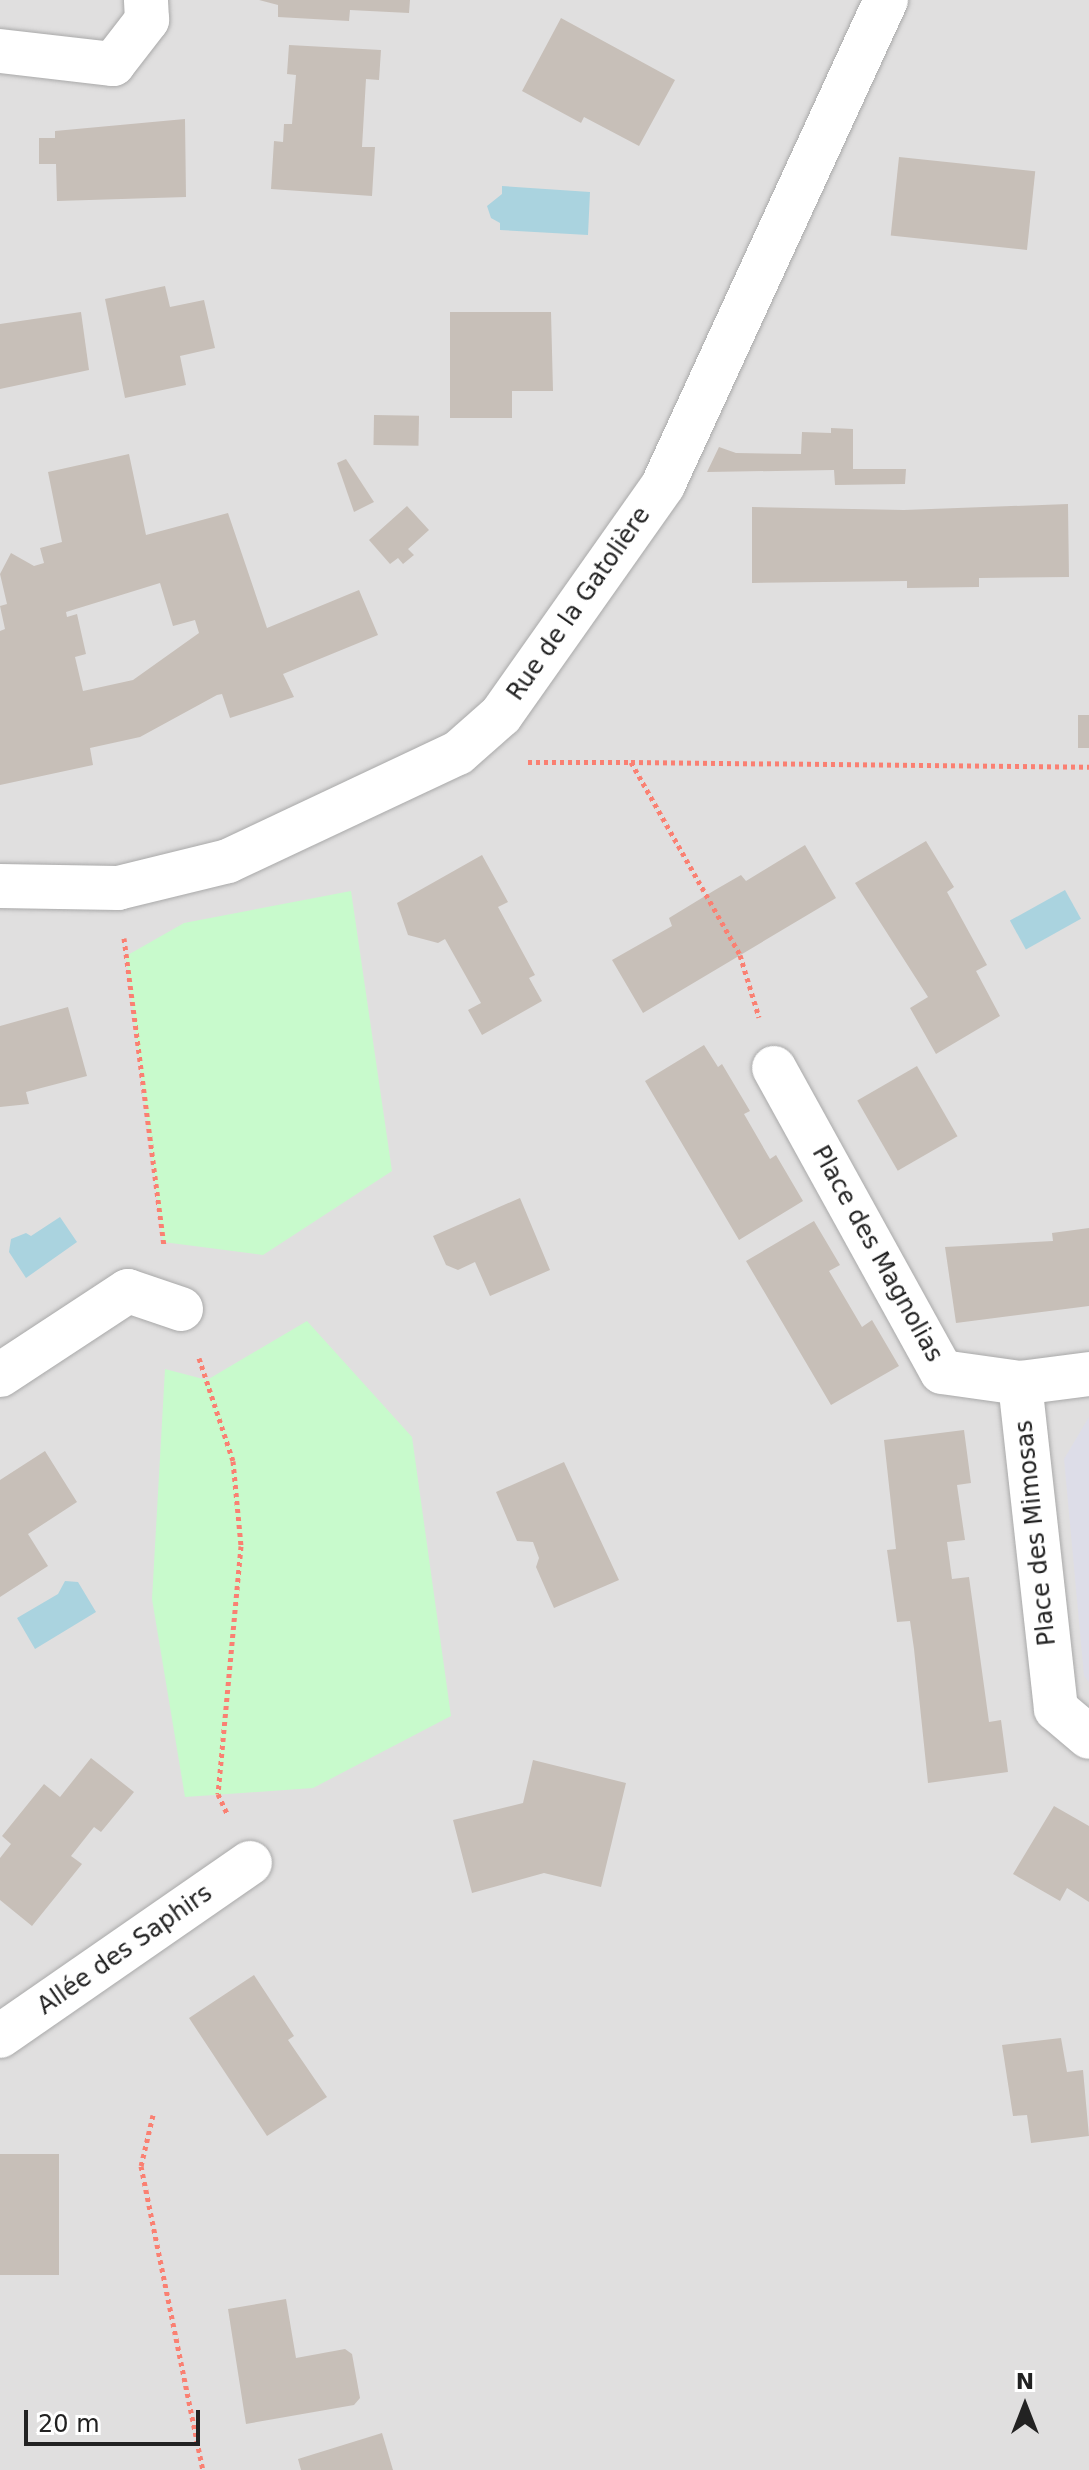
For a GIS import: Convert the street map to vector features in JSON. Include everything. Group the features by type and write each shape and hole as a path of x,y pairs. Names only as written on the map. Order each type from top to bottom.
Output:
{"street":[{"path":"0,51 113,64 147,20 146,0"},
{"name":"Rue de la Gatolière","path":"0,886 118,888 228,861 458,753 501,715 663,485 879,18"},
{"name":"Place des Magnolias","path":"774,1068 942,1372 1020,1383"},
{"path":"0,1375 128,1291 181,1309"},
{"path":"1020,1383 1089,1374"},
{"name":"Place des Mimosas","path":"1020,1383 1056,1709 1089,1737"},
{"name":"Allée des Saphirs","path":"0,2036 250,1863"}],"path":[{"path":"458,753 477,776 528,762 1089,767"},
{"path":"631,762 740,955 774,1068"},
{"path":"118,888 163,1242 181,1309 233,1461 241,1546 218,1794 250,1863"},
{"path":"153,2115 141,2166 203,2470"}],"shaded area":[{"path":"0,0 1089,0 1089,2470 0,2470"},
{"path":"1089,1417 1089,1682 1084,1676 1064,1459"}],"green space":[{"path":"351,891 392,1171 263,1255 163,1242 126,956 184,923"},
{"path":"307,1321 412,1437 451,1716 313,1788 185,1797 152,1599 165,1369 207,1380"}],"water":[{"path":"502,186 590,192 588,235 500,230 500,223 491,218 487,206 502,194"},
{"path":"1065,890 1081,919 1026,949 1010,921"},
{"path":"60,1217 77,1242 26,1278 9,1252 11,1239 26,1233 31,1236"},
{"path":"65,1581 78,1582 96,1612 35,1649 17,1618 58,1594"}],"building":[{"path":"259,0 410,0 409,13 350,10 349,21 278,17 278,5"},
{"path":"561,18 675,80 639,146 584,117 581,123 522,91"},
{"path":"289,45 381,50 379,80 366,79 362,147 375,147 372,196 271,189 274,141 283,142 284,124 292,124 296,75 287,74"},
{"path":"185,119 186,197 57,201 56,164 39,164 39,138 55,138 55,131"},
{"path":"899,157 1035,171 1027,250 891,236"},
{"path":"165,286 170,307 204,300 215,348 180,356 186,385 125,398 105,299"},
{"path":"81,312 89,370 0,389 0,324"},
{"path":"450,312 551,312 553,391 512,391 512,418 450,418"},
{"path":"374,415 419,416 418,446 373,445"},
{"path":"831,428 853,429 853,469 906,469 905,484 835,485 834,470 707,472 719,447 736,453 801,454 802,432 831,433"},
{"path":"129,454 146,535 228,513 267,628 359,590 378,635 283,674 294,697 230,718 222,694 217,695 140,737 90,748 93,765 0,785 0,631 5,629 0,606 7,604 0,574 11,553 34,566 44,563 40,548 62,542 48,472","holes":["160,583 173,626 195,620 199,633 133,680 83,691 75,657 86,654 77,614 67,617 66,612"]},
{"path":"346,459 374,502 354,512 337,463"},
{"path":"1068,504 1069,577 979,578 979,587 907,588 907,581 752,583 752,507 904,510"},
{"path":"407,506 429,530 408,549 414,555 403,564 398,558 390,564 369,540"},
{"path":"1078,715 1089,715 1089,748 1078,748"},
{"path":"926,841 954,887 947,892 987,965 976,971 1000,1016 936,1054 910,1008 928,997 855,883"},
{"path":"805,845 836,898 643,1013 612,960 672,926 669,918 715,890 741,875 746,881"},
{"path":"482,855 508,902 498,907 535,975 529,978 542,1001 482,1035 468,1010 481,1003 445,939 438,943 408,935 397,903"},
{"path":"68,1007 87,1076 26,1092 29,1104 0,1107 0,1026"},
{"path":"704,1045 718,1067 722,1064 750,1111 744,1114 770,1159 776,1155 803,1201 739,1240 645,1081"},
{"path":"917,1066 958,1136 898,1171 857,1100"},
{"path":"520,1198 550,1270 490,1296 475,1262 458,1270 446,1265 433,1236"},
{"path":"814,1221 840,1265 829,1271 862,1327 872,1320 899,1366 831,1405 746,1261"},
{"path":"1089,1228 1089,1306 956,1323 945,1247 1053,1241 1052,1233"},
{"path":"964,1430 971,1483 957,1485 965,1540 947,1542 952,1579 969,1577 989,1722 1001,1720 1008,1772 928,1783 910,1621 897,1622 887,1550 896,1549 884,1440"},
{"path":"45,1451 77,1502 28,1534 48,1566 0,1597 0,1480"},
{"path":"564,1462 619,1580 554,1608 536,1567 539,1558 533,1542 517,1541 496,1492"},
{"path":"91,1758 134,1792 101,1832 94,1827 71,1856 82,1864 32,1926 0,1900 0,1858 11,1844 2,1836 44,1784 60,1797"},
{"path":"533,1760 626,1783 601,1887 544,1873 472,1893 453,1820 523,1803"},
{"path":"1054,1806 1089,1826 1089,1902 1067,1888 1060,1901 1013,1874"},
{"path":"254,1975 294,2036 288,2040 327,2097 267,2136 189,2018"},
{"path":"1061,2038 1067,2072 1083,2070 1089,2136 1031,2143 1027,2115 1013,2116 1002,2045"},
{"path":"0,2154 59,2154 59,2275 0,2275"},
{"path":"286,2299 296,2358 345,2349 352,2354 360,2398 354,2405 246,2424 228,2309"},
{"path":"382,2433 393,2470 301,2470 298,2459"}]}
